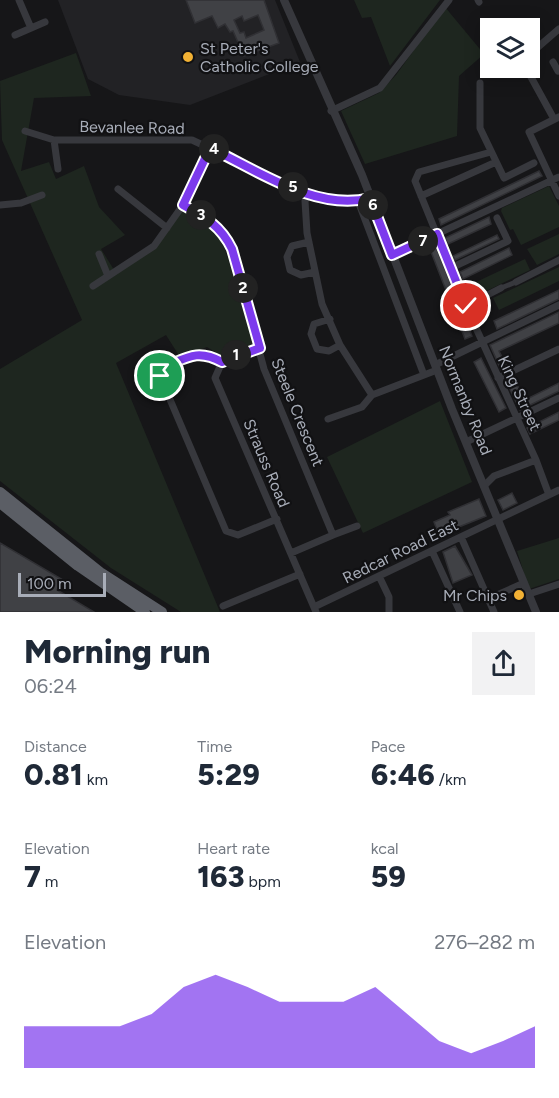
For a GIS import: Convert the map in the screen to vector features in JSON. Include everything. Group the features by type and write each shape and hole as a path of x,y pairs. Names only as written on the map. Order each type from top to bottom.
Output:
{"highway":[{"path":"0,492 100,572 162,612"},
{"path":"0,503 78,566 145,612"}],"street":[{"path":"19,0 31,27"},
{"name":"Normanby Road","path":"284,0 370,198 536,612"},
{"path":"331,111 380,88 449,0"},
{"path":"15,35 45,22"},
{"path":"540,45 559,29"},
{"path":"553,62 559,72"},
{"path":"532,78 556,118 529,132 555,178 559,196"},
{"path":"480,83 480,128 504,178 534,164"},
{"name":"Bevanlee Road","path":"26,131 54,140 192,140 308,194 358,201 370,198"},
{"path":"54,140 58,169"},
{"path":"93,286 154,246 183,205 210,148"},
{"name":"King Street","path":"491,152 419,172 416,181 466,306 536,460 549,495"},
{"path":"422,196 496,162"},
{"path":"392,255 555,178"},
{"path":"118,189 168,228"},
{"path":"308,194 305,201 309,242 322,304 340,345 372,395"},
{"path":"0,205 21,202 42,195"},
{"path":"358,201 424,375"},
{"name":"Steele Crescent","path":"183,205 211,220 226,236 232,249 264,369 333,535"},
{"path":"451,268 508,241 497,218"},
{"path":"309,242 292,246 287,257 290,270 301,275 315,272"},
{"path":"99,254 108,276"},
{"path":"466,306 559,260"},
{"path":"328,418 362,407 372,395 424,375 559,305"},
{"path":"330,319 314,324 311,334 317,349 329,351 340,345"},
{"path":"260,348 222,362 207,354 196,354 164,367 160,376 226,531 238,535 277,519"},
{"path":"498,378 559,349"},
{"name":"Strauss Road","path":"222,362 215,378 315,609"},
{"path":"466,442 559,398"},
{"path":"484,486 494,477 536,460"},
{"name":"Redcar Road East","path":"315,609 559,490"},
{"path":"291,553 357,526"},
{"path":"461,537 494,612"},
{"path":"432,550 460,612"},
{"path":"223,606 300,574"},
{"path":"379,576 389,597 389,612"},
{"path":"488,599 524,584"},
{"path":"529,594 559,584"}],"shaded area":[{"name":"St Peter's Catholic College","path":"58,0 275,0 300,62 190,105 119,95 88,79"},
{"path":"354,0 440,0 390,66 371,17 362,18"},
{"path":"445,7 480,49 480,58 459,76 457,136 365,164 341,111 379,93 396,75"},
{"path":"76,53 91,96 34,98 21,171 49,162 56,179 84,166 99,207 125,235 101,249 116,273 157,245 182,207 210,225 224,247 256,343 222,356 207,347 180,357 166,335 116,363 220,612 181,612 111,568 0,481 0,369 82,320 2,140 0,81"},
{"path":"549,186 559,206 559,227 521,245 513,229 510,230 501,211 502,208"},
{"path":"559,234 559,254 537,265 527,249"},
{"path":"525,259 530,270 480,294 474,283"},
{"path":"559,267 559,281 499,310 493,298"},
{"path":"440,401 472,482 363,533 327,457"},
{"path":"559,538 559,579 529,589 517,551"}],"building":[{"path":"186,0 264,0 279,43 244,56 233,31 230,32 225,24 218,28 212,16 195,23","holes":["258,15 264,30 246,38 244,32 240,33 234,20 242,16 244,21"]},
{"path":"539,171 542,176 441,225 439,219"},
{"path":"489,217 491,224 448,244 445,238"},
{"path":"497,235 499,239 455,260 453,256"},
{"path":"434,242 472,336 465,339 428,244"},
{"path":"509,248 512,255 463,279 460,272"},
{"path":"559,290 559,299 497,329 494,321"},
{"path":"559,312 559,323 499,351 507,367 501,370 490,345"},
{"path":"481,358 506,408 499,412 474,362"},
{"path":"513,377 525,400 559,383 559,391 520,410 506,381"},
{"path":"559,412 559,420 530,434 527,428"},
{"path":"512,493 517,503 503,510 498,500"},
{"path":"479,499 486,516 439,535 434,522 450,515 448,512"},
{"path":"0,543 63,580 57,590 94,612 0,612"},
{"path":"455,546 472,575 453,583 443,552"}],"place":[{"name":"St Peter's Catholic College","path":"188,57"},
{"name":"Mr Chips","path":"519,595"}],"route":[{"path":"160,376 164,367 196,354 207,354 222,362 230,357 260,348 232,249 226,236 211,220 183,205 210,148 308,194 358,201 370,198 392,255 437,234 466,306"}]}
